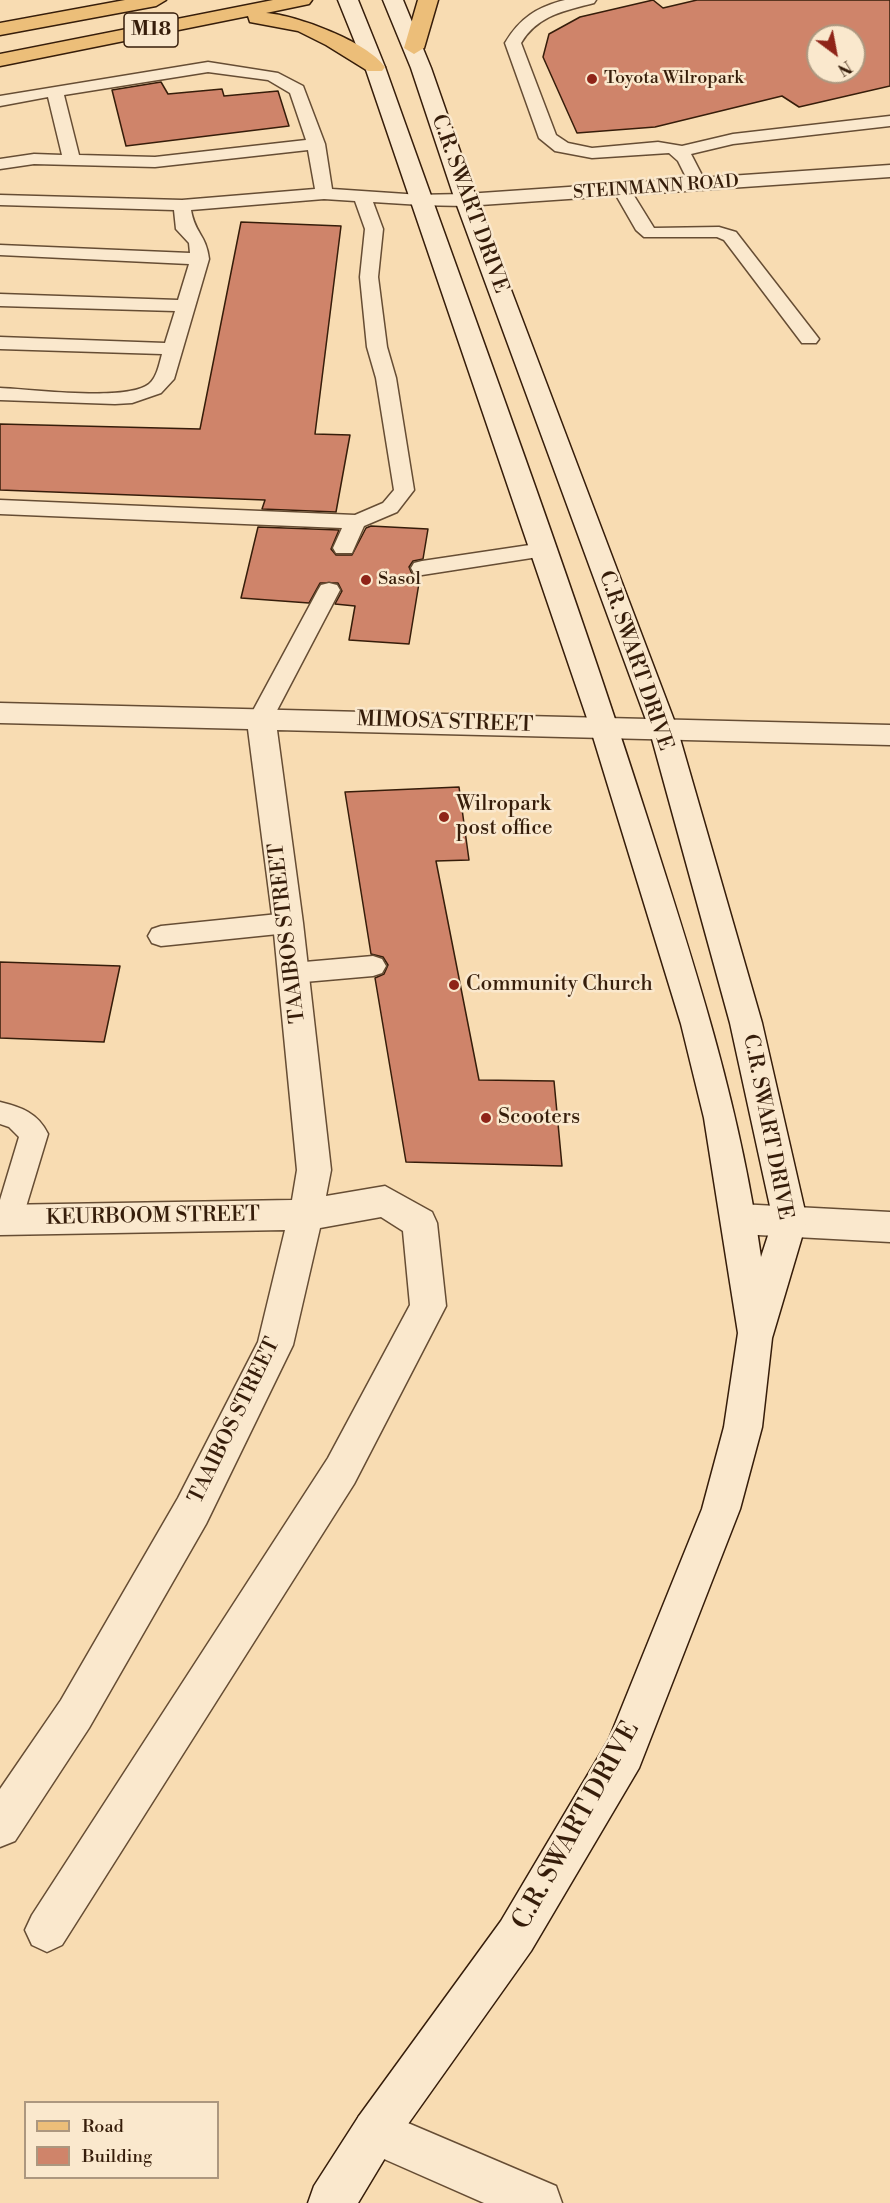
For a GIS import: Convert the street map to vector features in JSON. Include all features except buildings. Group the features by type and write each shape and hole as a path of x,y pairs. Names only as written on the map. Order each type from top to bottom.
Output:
{"main road":[{"name":"M18","path":"0,29 156,0"},
{"name":"M18","path":"0,60 303,0"},
{"name":"C.R. SWART DRIVE","path":"348,0 375,67 604,727 697,1024 721,1118 739,1219 754,1338"},
{"name":"C.R. SWART DRIVE","path":"331,2203 375,2132 516,1936 624,1753 721,1509 743,1427 754,1338 790,1220 746,1023 663,728 466,200 414,48 393,0"},
{"path":"414,48 424,7 428,0"},
{"path":"172,26 247,18 274,18 295,22 332,39 375,67"},
{"name":"STEINMANN ROAD","path":"421,200 466,200 890,171"},
{"name":"MIMOSA STREET","path":"0,713 890,735"},
{"name":"TAAIBOS STREET","path":"0,1826 75,1714 202,1490 275,1345 306,1215 314,1170 288,923 261,718"},
{"name":"KEURBOOM STREET","path":"4,1220 306,1215 385,1201 420,1223 428,1306 341,1471 47,1930"},
{"path":"739,1219 890,1227"},
{"path":"375,2132 539,2203"}],"lane":[{"path":"588,0 539,13 528,20 513,42 548,138 558,147 583,153 665,147 680,152 686,159 698,185"},
{"path":"0,101 208,67 272,76 297,90 316,144 324,194"},
{"path":"55,92 72,161"},
{"path":"680,152 740,138 890,121"},
{"path":"0,164 34,159 155,162 316,144"},
{"path":"622,190 645,230 650,233 719,232 730,236 809,339"},
{"path":"0,200 182,206 324,194 421,200"},
{"path":"0,507 355,522 383,512 398,502 404,490 386,378 377,347 369,277 374,229 362,196"},
{"path":"0,393 121,398 146,393 165,380 200,259 198,242 184,229 182,206"},
{"path":"0,250 200,259"},
{"path":"0,300 186,306"},
{"path":"0,343 173,349"},
{"path":"344,548 355,522"},
{"path":"422,568 543,550"},
{"path":"261,718 329,590"},
{"path":"161,936 288,923"},
{"path":"293,973 373,966"},
{"path":"0,1113 17,1117 34,1134 4,1220"}],"place":[{"name":"Toyota Wilropark","path":"592,79"},
{"name":"Sasol","path":"366,580"},
{"name":"Wilropark post office","path":"444,817"},
{"name":"Community Church","path":"454,985"},
{"name":"Scooters","path":"486,1118"}]}
